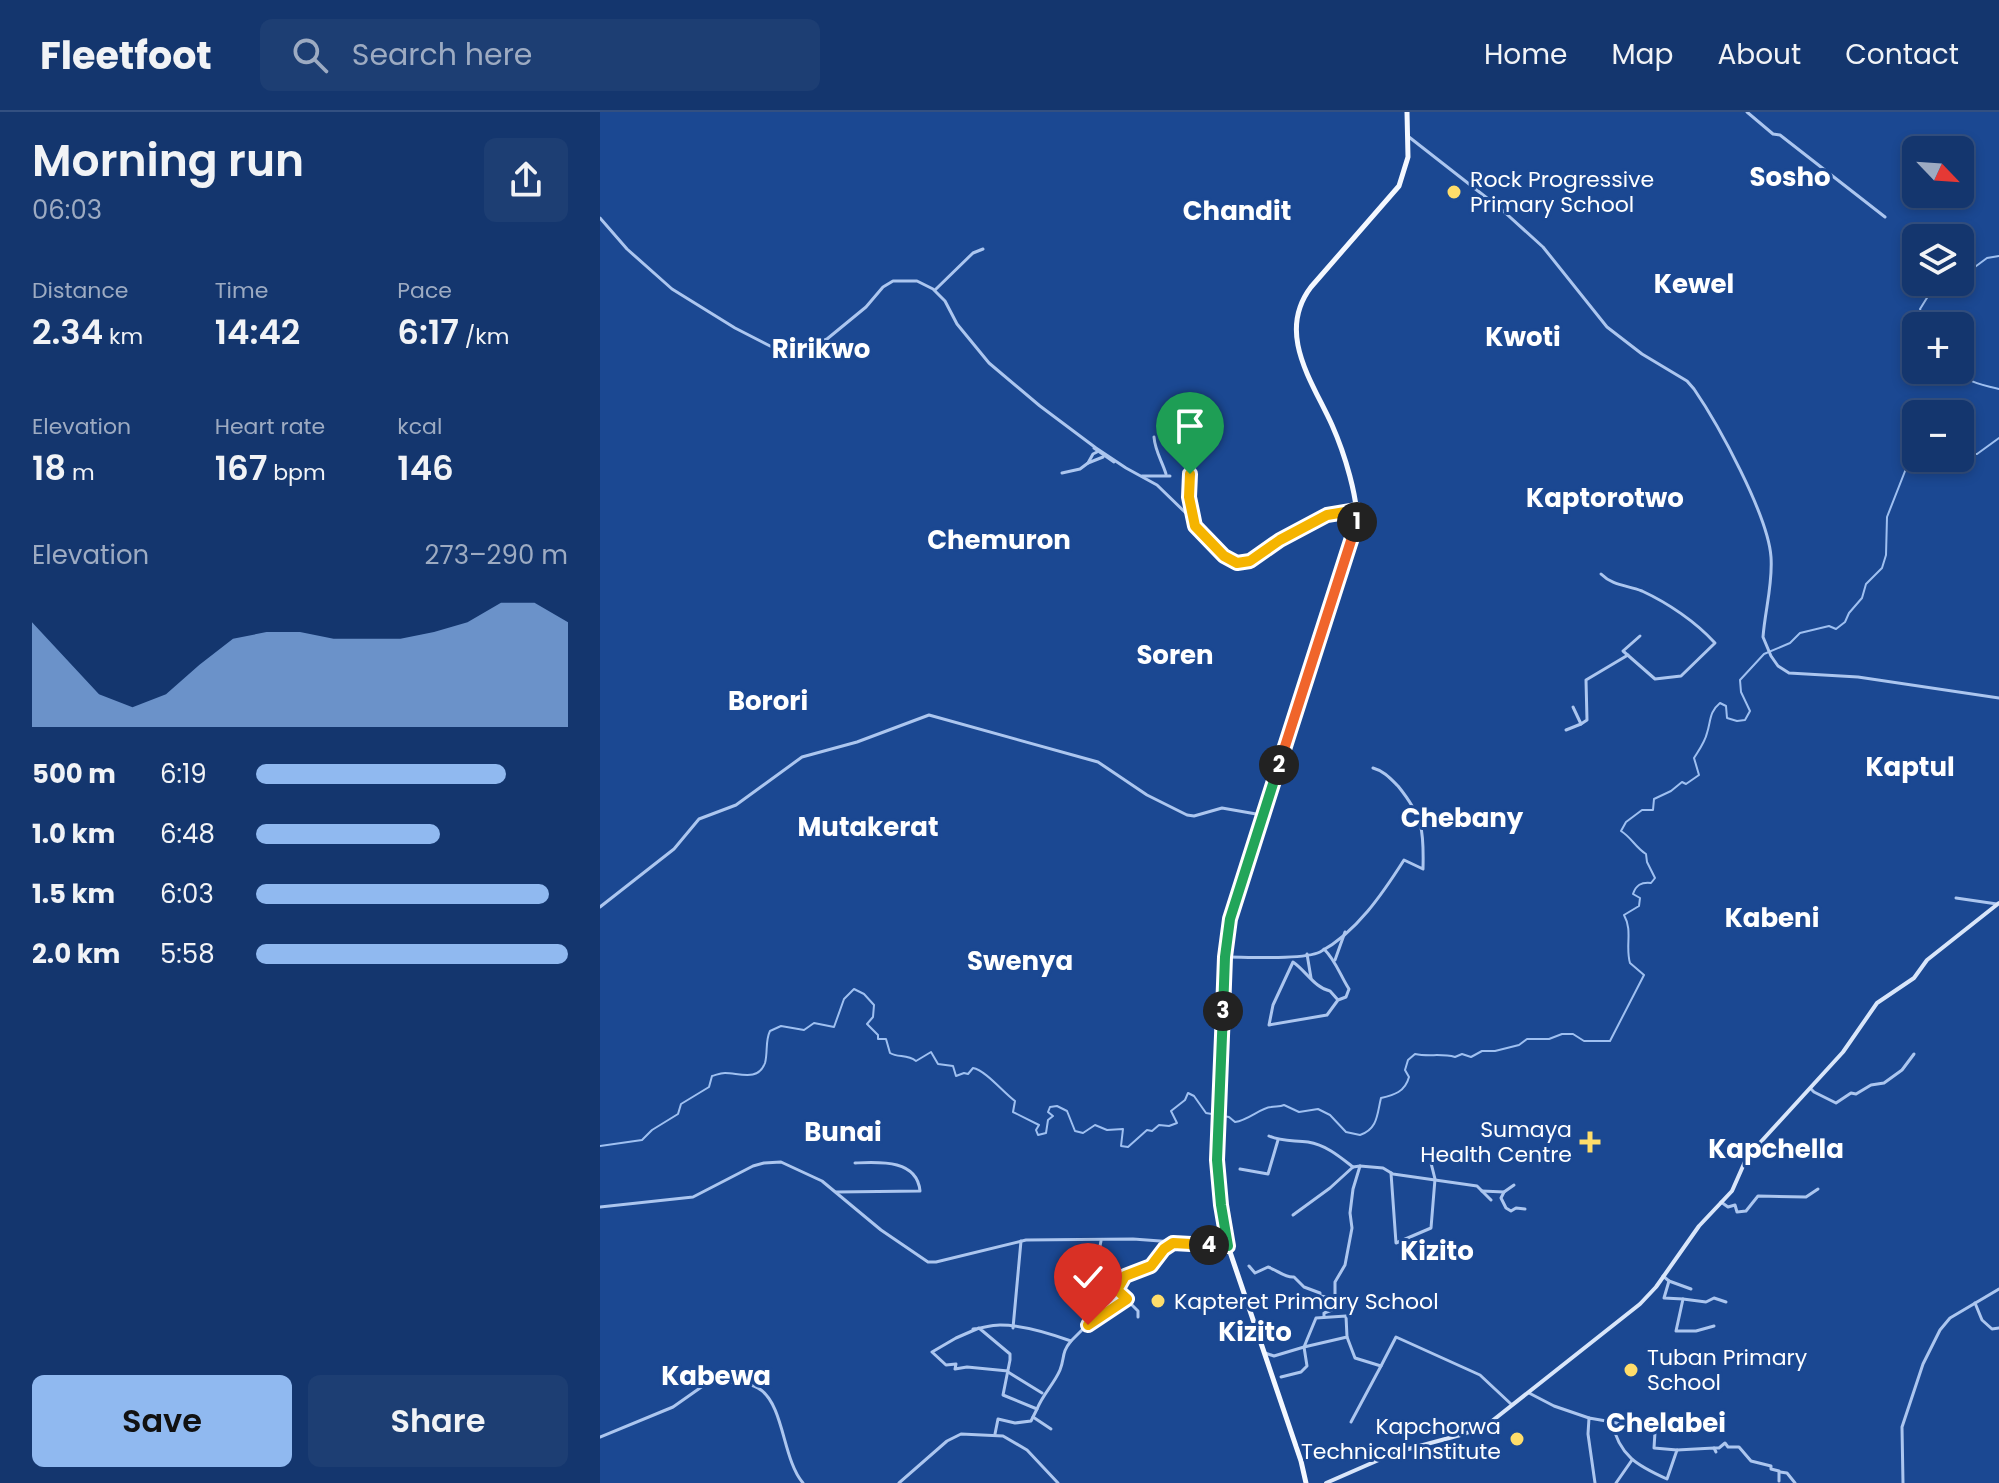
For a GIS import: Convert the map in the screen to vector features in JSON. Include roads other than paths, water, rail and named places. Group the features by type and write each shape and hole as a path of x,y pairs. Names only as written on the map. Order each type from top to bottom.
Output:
{"main road":[{"path":"1306,1483 1228,1246 1218,1180 1225,957 1237,892 1357,528 1357,510 1338,441 1299,354 1295,336 1296,317 1305,296 1399,186 1408,157 1407,112"}],"street":[{"path":"1747,112 1885,217"},
{"path":"1409,137 1505,212 1543,247 1607,327 1642,354 1687,381 1694,389 1743,475 1770,546 1771,582 1764,628 1765,645 1778,666 1789,673 1858,677 1997,697 1999,688"},
{"path":"600,218 627,249 679,294 774,348 815,344 827,339 866,307 883,287 893,281 917,281 935,290 945,301 957,324 989,363 1080,436 1140,476 1168,476 1155,450 1154,437"},
{"path":"935,290 973,253 983,249"},
{"path":"1080,436 1104,457 1157,485 1191,518 1219,552 1240,563 1250,561 1280,540 1327,515 1357,510"},
{"path":"1088,463 1093,454 1099,452"},
{"path":"1191,518 1192,455"},
{"path":"1062,473 1080,469 1104,457"},
{"path":"1601,574 1609,582 1641,591 1695,623 1715,643 1681,676 1655,679 1623,651 1640,636"},
{"path":"1566,730 1587,720 1586,680 1628,655"},
{"path":"1573,707 1581,724"},
{"path":"600,907 674,849 699,819 736,805 802,757 852,744 924,716 939,716 1092,760 1112,769 1147,795 1187,815 1222,808 1262,815"},
{"path":"1225,957 1319,953 1377,901 1404,860 1423,869 1424,839 1416,810 1387,774 1373,768"},
{"path":"1956,898 1998,904"},
{"path":"1326,1483 1397,1452 1473,1431 1513,1406 1640,1304 1699,1226 1737,1185 1742,1163 1843,1052 1877,1003 1914,978 1927,960 1998,904"},
{"path":"1335,960 1345,932"},
{"path":"1324,949 1335,960 1340,976 1349,989 1346,997 1338,1000 1327,1015 1269,1025 1273,1005 1293,962 1315,984 1330,991 1338,1000"},
{"path":"1307,954 1311,978"},
{"path":"1810,1088 1836,1103 1851,1093 1856,1094 1871,1085 1884,1083 1902,1070 1914,1054"},
{"path":"1269,1136 1278,1140 1311,1142 1330,1149 1353,1167"},
{"path":"1240,1169 1268,1174 1278,1140"},
{"path":"600,1207 693,1197 753,1166 773,1161 804,1171 822,1181 881,1230 928,1262 1021,1241 1133,1239 1228,1246"},
{"path":"833,1192 920,1191 914,1175 904,1167 888,1162 855,1163"},
{"path":"1391,1173 1396,1243 1431,1228 1435,1179 1431,1163"},
{"path":"1324,1317 1324,1313 1332,1310 1335,1282 1345,1265 1350,1241 1353,1189 1360,1166"},
{"path":"1293,1215 1353,1167 1360,1166 1477,1186 1491,1200"},
{"path":"1514,1185 1501,1198 1511,1211 1525,1209"},
{"path":"1721,1202 1728,1207 1735,1205 1737,1212 1746,1211 1758,1196 1806,1197 1818,1189"},
{"path":"1482,1191 1504,1192"},
{"path":"1013,1328 1021,1241"},
{"path":"1094,1276 1101,1241"},
{"path":"1138,1317 1138,1311 1117,1290 1120,1281 1151,1266 1173,1243"},
{"path":"1249,1266 1255,1273 1268,1267 1276,1269 1294,1277 1304,1287 1320,1293 1320,1296 1335,1298"},
{"path":"1663,1276 1691,1289"},
{"path":"1669,1281 1664,1298 1706,1302 1714,1298 1726,1302"},
{"path":"1903,1483 1902,1427 1923,1364 1945,1323 1999,1289"},
{"path":"995,1436 998,1419 1018,1423 1031,1421 1043,1394 1061,1368 1061,1358 1071,1341 1127,1299"},
{"path":"1683,1299 1676,1331 1696,1331 1714,1326"},
{"path":"1975,1303 1982,1320 1992,1329 1999,1328"},
{"path":"1281,1377 1301,1372 1307,1366 1304,1347 1316,1318 1324,1317 1346,1316 1347,1337 1355,1358 1381,1366"},
{"path":"973,1329 1000,1325 1037,1329 1071,1341"},
{"path":"979,1328 1010,1354 1003,1395 1037,1409"},
{"path":"979,1328 932,1352 946,1365 956,1364 955,1369 967,1367 1008,1372 1043,1394"},
{"path":"1265,1353 1274,1356 1347,1337"},
{"path":"1351,1422 1396,1337 1480,1375 1513,1406"},
{"path":"600,1437 673,1407 710,1381 743,1384 759,1388 765,1394 782,1428 791,1467 803,1483"},
{"path":"1529,1393 1589,1418 1655,1432 1654,1448 1715,1450 1725,1443 1728,1447 1739,1447 1751,1461 1787,1473 1795,1483"},
{"path":"1033,1417 1051,1429"},
{"path":"1589,1418 1588,1434 1595,1483"},
{"path":"1612,1422 1615,1438 1636,1465 1667,1479 1677,1450"},
{"path":"899,1483 947,1441 961,1434 1003,1436 1027,1450 1058,1483"},
{"path":"1616,1483 1633,1459"},
{"path":"1779,1471 1779,1481"}],"waterway":[{"path":"1974,268 1987,258 1999,256"},
{"path":"1921,312 1928,296"},
{"path":"1974,382 1999,389"},
{"path":"1974,454 1999,438"},
{"path":"600,1146 642,1140 678,1114 681,1104 709,1087 712,1076 758,1073 765,1063 770,1031 781,1026 804,1030 814,1023 834,1027 844,999 854,989 874,1005 873,1017 867,1024 878,1039 886,1039 890,1053 916,1061 931,1052 938,1064 953,1066 956,1076 968,1074 973,1068 978,1070 1015,1101 1013,1112 1039,1125 1036,1130 1038,1135 1046,1133 1048,1120 1053,1116 1048,1112 1050,1107 1057,1106 1067,1111 1075,1131 1083,1133 1095,1125 1107,1130 1123,1129 1121,1146 1128,1147 1147,1130 1177,1123 1171,1111 1185,1100 1188,1093 1194,1096 1206,1113 1229,1117 1235,1122 1267,1108 1284,1105 1299,1112 1318,1109 1330,1115 1346,1132 1360,1135 1374,1125 1381,1098 1395,1094 1405,1086 1409,1077 1405,1070 1408,1060 1415,1054 1455,1057 1462,1054 1471,1057 1482,1051 1519,1045 1527,1039 1549,1039 1562,1034 1573,1034 1584,1041 1610,1041 1644,975 1630,963 1628,927 1624,915 1639,906 1640,898 1633,894 1637,886 1651,883 1655,878 1646,854 1621,831 1626,822 1642,810 1653,810 1654,799 1699,775 1694,758 1705,740 1716,706 1720,703 1726,706 1727,718 1745,720 1750,711 1741,692 1740,680 1764,654 1790,643 1800,633 1829,626 1836,629 1845,622 1862,598 1866,584 1882,568 1886,555 1887,517 1905,472"}],"place":[{"name":"Rock Progressive Primary School","path":"1454,192"},
{"name":"Sumaya Health Centre","path":"1590,1142"},
{"name":"Kapteret Primary School","path":"1158,1301"},
{"name":"Tuban Primary School","path":"1631,1370"},
{"name":"Kapchorwa Technical Institute","path":"1517,1439"}],"district":[{"name":"Sosho","path":"1790,177"},
{"name":"Chandit","path":"1237,211"},
{"name":"Kewel","path":"1694,284"},
{"name":"Kwoti","path":"1523,337"},
{"name":"Ririkwo","path":"821,349"},
{"name":"Kaptorotwo","path":"1605,498"},
{"name":"Chemuron","path":"999,540"},
{"name":"Soren","path":"1175,655"},
{"name":"Borori","path":"768,701"},
{"name":"Kaptul","path":"1910,767"},
{"name":"Chebany","path":"1462,818"},
{"name":"Mutakerat","path":"868,827"},
{"name":"Kabeni","path":"1772,918"},
{"name":"Swenya","path":"1020,961"},
{"name":"Bunai","path":"843,1132"},
{"name":"Kapchella","path":"1776,1149"},
{"name":"Kizito","path":"1437,1251"},
{"name":"Kizito","path":"1255,1332"},
{"name":"Kabewa","path":"716,1376"},
{"name":"Chelabei","path":"1666,1423"}]}
